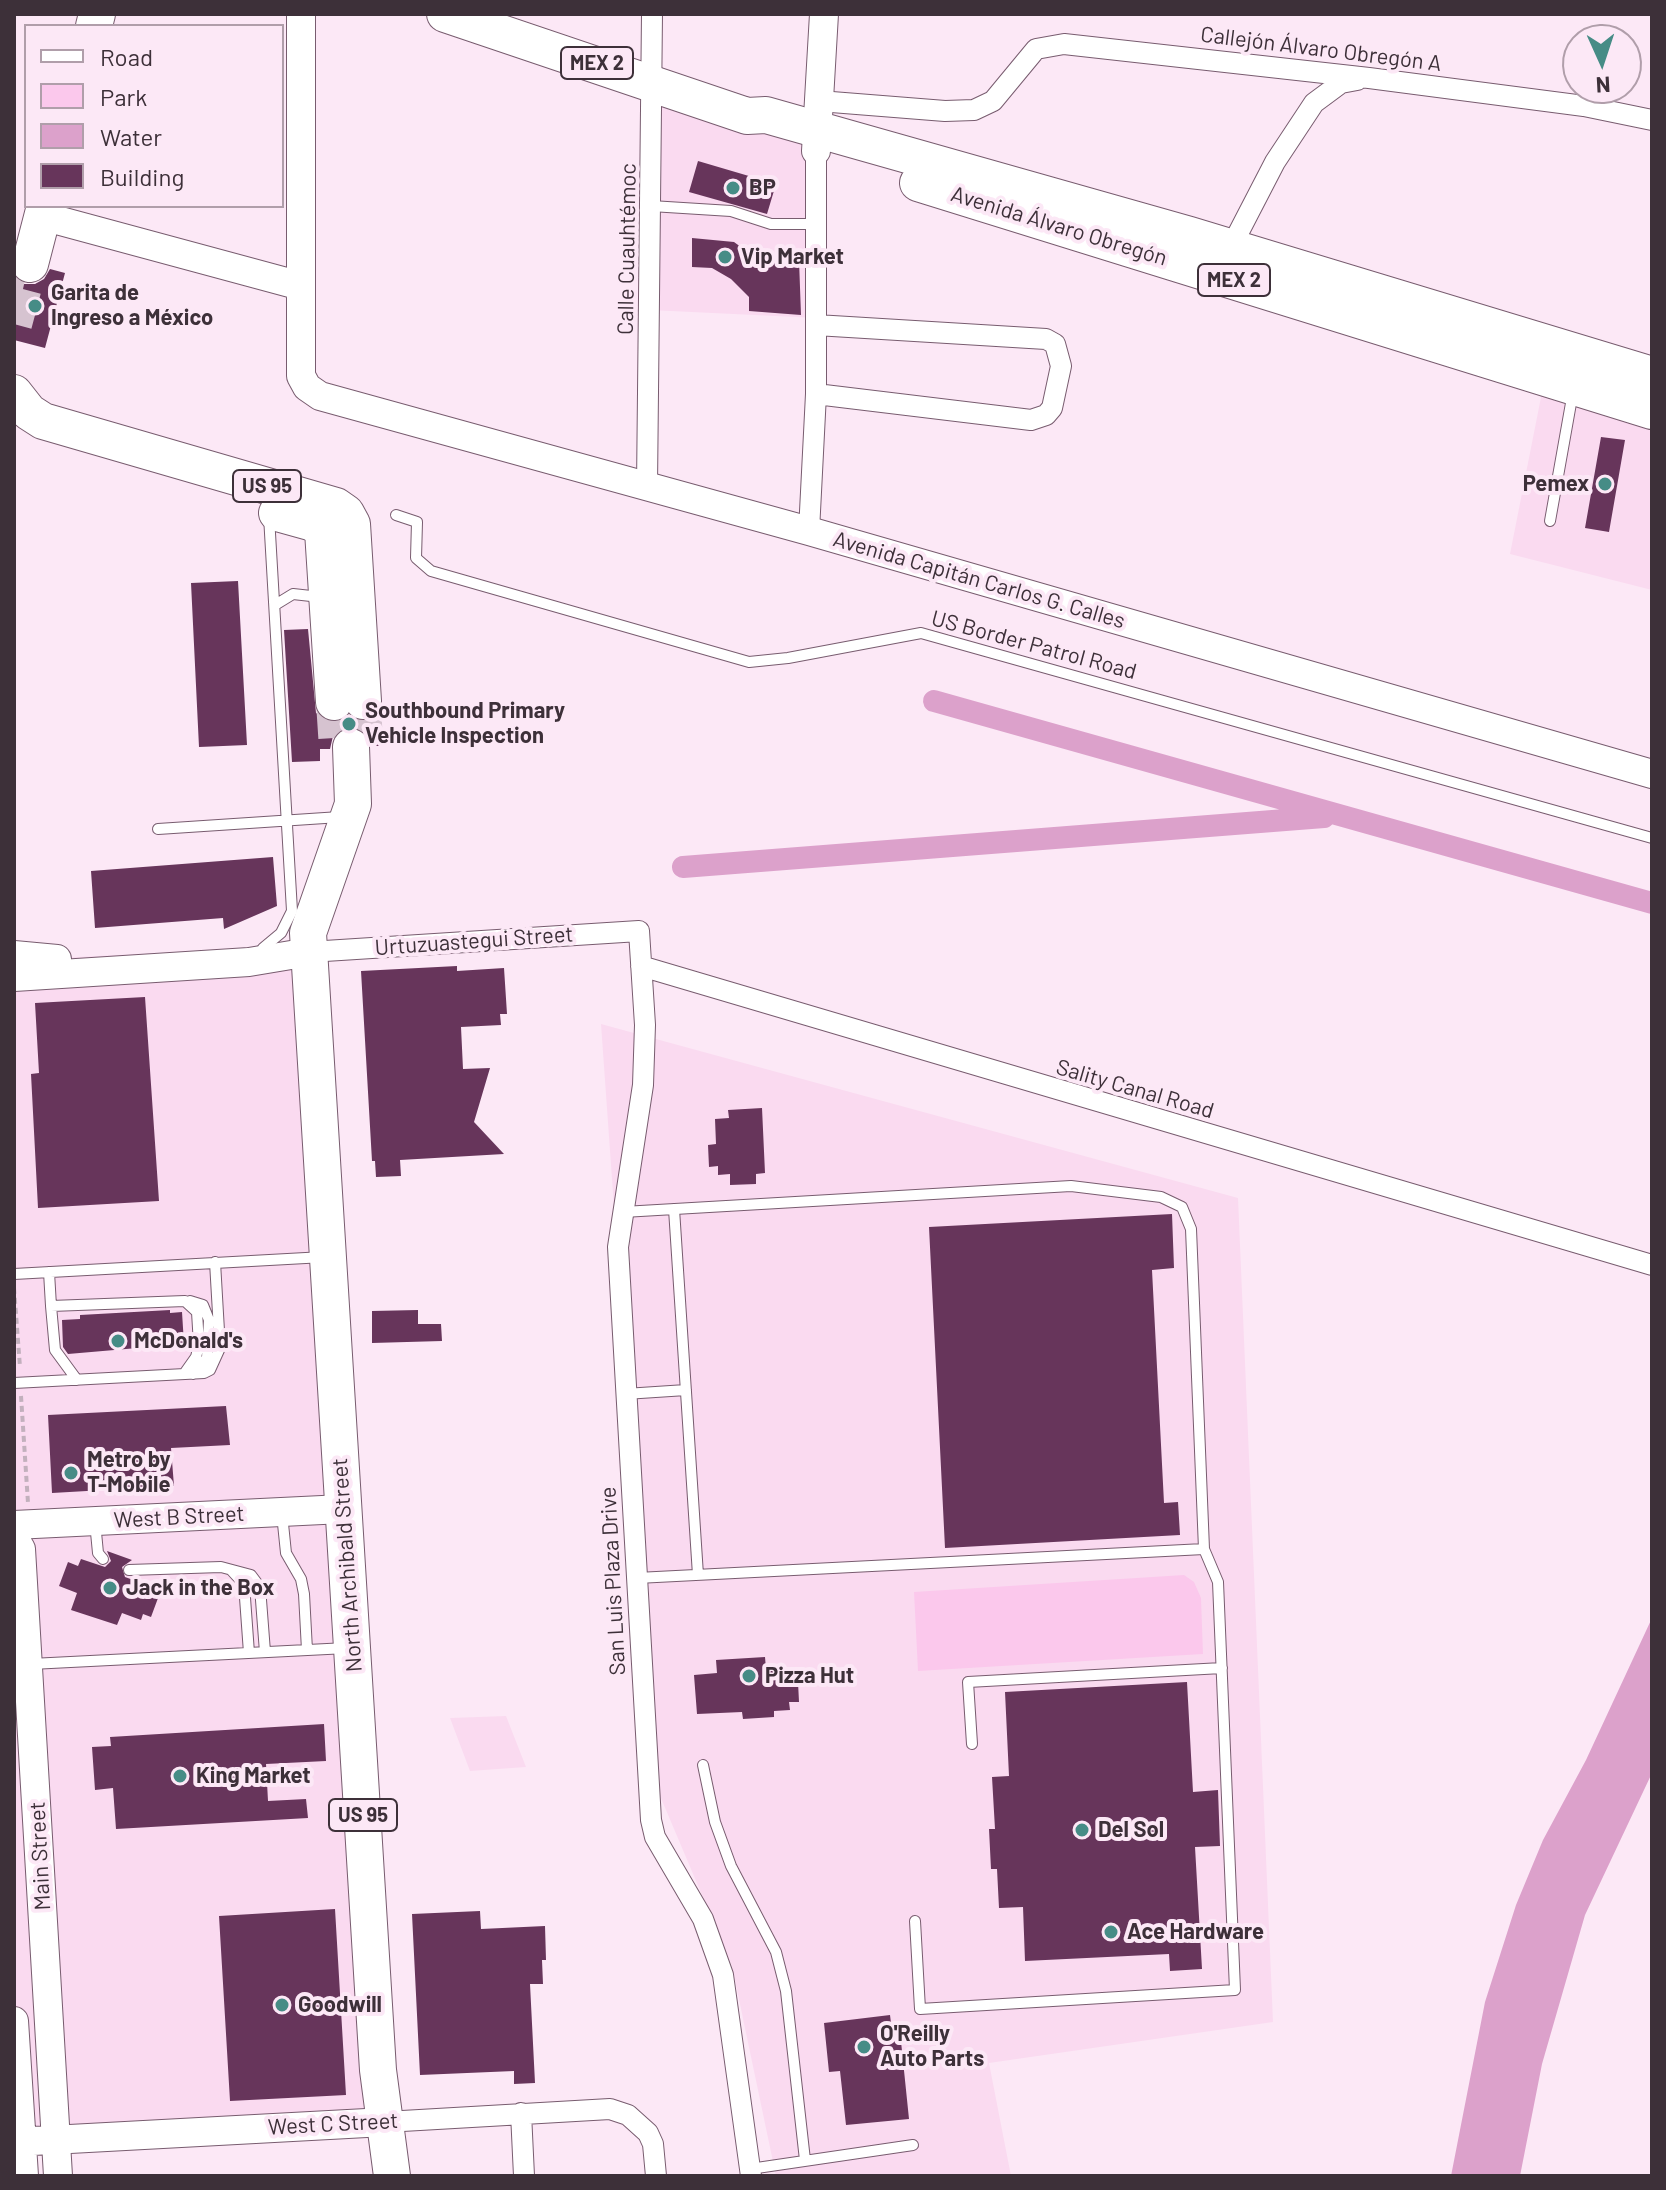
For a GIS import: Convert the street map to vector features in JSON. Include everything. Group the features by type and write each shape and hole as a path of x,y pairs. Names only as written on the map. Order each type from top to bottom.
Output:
{"highway":[{"name":"Avenida Álvaro Obregón","path":"445,14 488,21 747,116 766,115 817,127 1231,247 1652,375"},
{"name":"Avenida Álvaro Obregón","path":"817,127 1652,411"},
{"path":"30,264 43,211"},
{"name":"US 95","path":"14,396 26,425 35,432 268,498 334,520 348,701"},
{"name":"US 95","path":"14,424 27,441 268,498"},
{"name":"US 95","path":"310,940 354,798 351,747"},
{"name":"North Archibald Street","path":"310,940 378,2070 392,2176"}],"street":[{"path":"43,211 301,286 301,14"},
{"name":"Calle Cuauhtémoc","path":"647,486 654,82 652,14"},
{"path":"809,531 816,394 817,127 824,14"},
{"name":"Callejón Álvaro Obregón A","path":"817,127 974,110 993,101 1036,49 1064,44 1369,78 1584,106 1652,120"},
{"path":"1231,247 1275,162 1314,103 1341,83 1369,78"},
{"name":"Avenida Capitán Carlos G. Calles","path":"301,286 301,376 307,387 320,396 809,531 1652,774"},
{"path":"816,325 1046,339 1055,344 1061,366 1052,408 1046,415 1031,420 816,394"},
{"name":"Urtuzuastegui Street","path":"14,955 47,960 263,948 310,940 639,931 641,966"},
{"name":"Urtuzuastegui Street","path":"14,977 249,962 310,940"},
{"name":"San Luis Plaza Drive","path":"641,966 645,1025 643,1085 618,1247 651,1820 655,1837 703,1919 716,1950 727,1991 750,2173"},
{"name":"Sality Canal Road","path":"641,966 674,979 1652,1265"},
{"name":"West B Street","path":"14,1525 343,1509"},
{"name":"Main Street","path":"14,1537 21,1549 29,1664 32,2141 24,2176"},
{"name":"Main Street","path":"14,2021 32,2141 58,2176"},
{"name":"West C Street","path":"32,2141 610,2109 628,2115 648,2133 653,2144 656,2176"},
{"path":"521,2113 524,2176"}],"lane":[{"path":"651,206 731,211 771,224 816,224"},
{"path":"1550,521 1574,386"},
{"path":"263,948 281,933 292,911 268,498"},
{"name":"US Border Patrol Road","path":"396,515 417,522 416,558 431,571 749,662 788,658 921,633 1652,838"},
{"path":"275,605 284,598 303,594 344,625"},
{"path":"158,829 347,817"},
{"path":"623,1212 1071,1186 1161,1197 1182,1207 1191,1229 1204,1549 1218,1582 1235,1990 920,2009 915,1921"},
{"path":"674,1209 698,1575"},
{"path":"14,1274 328,1256"},
{"path":"14,1383 188,1374 210,1370 220,1348 215,1262"},
{"path":"49,1272 55,1350 77,1380"},
{"path":"51,1306 185,1301 197,1312 199,1345 188,1374"},
{"path":"625,1394 686,1390"},
{"path":"281,1512 286,1553 301,1579 304,1594 307,1650"},
{"path":"95,1522 98,1553 103,1559"},
{"path":"637,1578 1204,1549"},
{"path":"129,1570 229,1568 251,1575 260,1587 265,1652"},
{"path":"229,1568 244,1584 249,1653"},
{"path":"29,1664 352,1647"},
{"path":"972,1744 968,1682 1222,1668"},
{"path":"703,1765 715,1822 731,1866 776,1952 786,1991 805,2160"},
{"path":"750,2173 805,2160 913,2145"}],"shaded area":[{"path":"654,82 817,139 817,318 650,310"},
{"path":"1545,377 1652,411 1652,590 1510,554"},
{"path":"308,946 385,2122 14,2142 14,960"},
{"path":"601,1024 1238,1198 1273,2022 989,2063 1011,2176 776,2176 732,1966 655,1784"},
{"path":"506,1716 526,1767 470,1771 450,1718"}],"green space":[{"path":"1184,1575 1194,1582 1201,1598 1203,1654 918,1671 914,1592"}],"water":[{"path":"1652,1618 1652,1773 1585,1915 1542,2064 1520,2176 1451,2176 1485,2002 1516,1905 1543,1840 1586,1760"}],"building":[{"name":"BP","path":"698,161 776,184 767,214 689,192"},
{"path":"692,238 734,242 760,261 799,260 801,315 749,311 749,297 731,279 712,268 692,267"},
{"name":"Garita de Ingreso a México","path":"50,269 65,273 45,348 14,340 14,277 24,284 35,284 44,279"},
{"name":"Pemex","path":"1601,437 1625,440 1609,532 1585,528"},
{"path":"238,581 247,745 199,747 191,583"},
{"path":"308,629 316,713 335,723 349,716 365,722 379,713 381,746 372,746 362,729 350,726 333,736 330,749 320,749 320,761 292,762 284,630"},
{"path":"273,857 277,906 224,929 223,918 95,928 91,871"},
{"path":"457,966 457,971 504,968 507,1014 500,1014 501,1025 461,1027 463,1069 490,1068 474,1122 504,1154 400,1160 401,1176 376,1177 375,1161 372,1161 361,971"},
{"path":"145,997 159,1201 38,1208 31,1074 39,1073 35,1003"},
{"path":"762,1108 765,1173 756,1174 756,1184 730,1185 730,1174 718,1175 718,1166 709,1167 708,1145 716,1144 715,1119 729,1118 728,1110"},
{"path":"1172,1214 1174,1268 1152,1270 1164,1503 1178,1502 1180,1535 945,1548 929,1227"},
{"path":"170,1310 170,1313 182,1312 184,1344 68,1354 63,1347 62,1320 80,1319 80,1315"},
{"path":"418,1310 418,1324 441,1324 442,1341 372,1343 372,1311"},
{"path":"226,1406 230,1445 171,1448 174,1486 52,1493 48,1415"},
{"name":"Jack in the Box","path":"107,1551 132,1560 122,1567 125,1577 161,1590 151,1617 143,1614 141,1620 122,1613 117,1625 71,1610 77,1593 59,1586 68,1562 78,1566 81,1559 105,1567 111,1561"},
{"path":"765,1657 766,1669 787,1668 788,1683 798,1682 799,1702 789,1702 790,1710 774,1711 774,1717 743,1719 742,1712 697,1714 694,1675 717,1673 716,1660"},
{"path":"1187,1682 1193,1792 1218,1790 1220,1846 1195,1847 1202,1969 1170,1971 1169,1954 1025,1961 1023,1907 999,1908 997,1869 991,1869 989,1829 995,1829 992,1777 1009,1776 1005,1692"},
{"name":"King Market","path":"324,1724 326,1761 266,1764 268,1801 306,1799 308,1818 116,1829 113,1788 95,1790 92,1747 111,1746 110,1737"},
{"name":"Goodwill","path":"335,1909 346,2095 230,2101 219,1916"},
{"path":"480,1911 481,1929 545,1926 543,1984 530,1984 535,2083 514,2084 514,2071 420,2075 412,1914"},
{"name":"O'Reilly Auto Parts","path":"890,2015 891,2023 899,2022 909,2119 846,2125 840,2071 829,2072 824,2023"}],"waterway":[{"path":"934,701 1652,903"},
{"path":"683,867 1324,817"}],"tunnel":[{"path":"14,324 30,264"},
{"path":"14,287 23,289"},
{"path":"363,701 365,746"},
{"path":"334,702 337,748"}],"place":[{"name":"BP","path":"733,188"},
{"name":"Vip Market","path":"725,257"},
{"name":"Garita de Ingreso a México","path":"35,306"},
{"name":"Pemex","path":"1605,484"},
{"name":"Southbound Primary Vehicle Inspection","path":"349,724"},
{"name":"McDonald's","path":"118,1341"},
{"name":"Metro by T-Mobile","path":"71,1473"},
{"name":"Jack in the Box","path":"110,1588"},
{"name":"Pizza Hut","path":"749,1676"},
{"name":"King Market","path":"180,1776"},
{"name":"Del Sol","path":"1082,1830"},
{"name":"Ace Hardware","path":"1111,1932"},
{"name":"Goodwill","path":"282,2005"},
{"name":"O'Reilly Auto Parts","path":"864,2047"}]}
